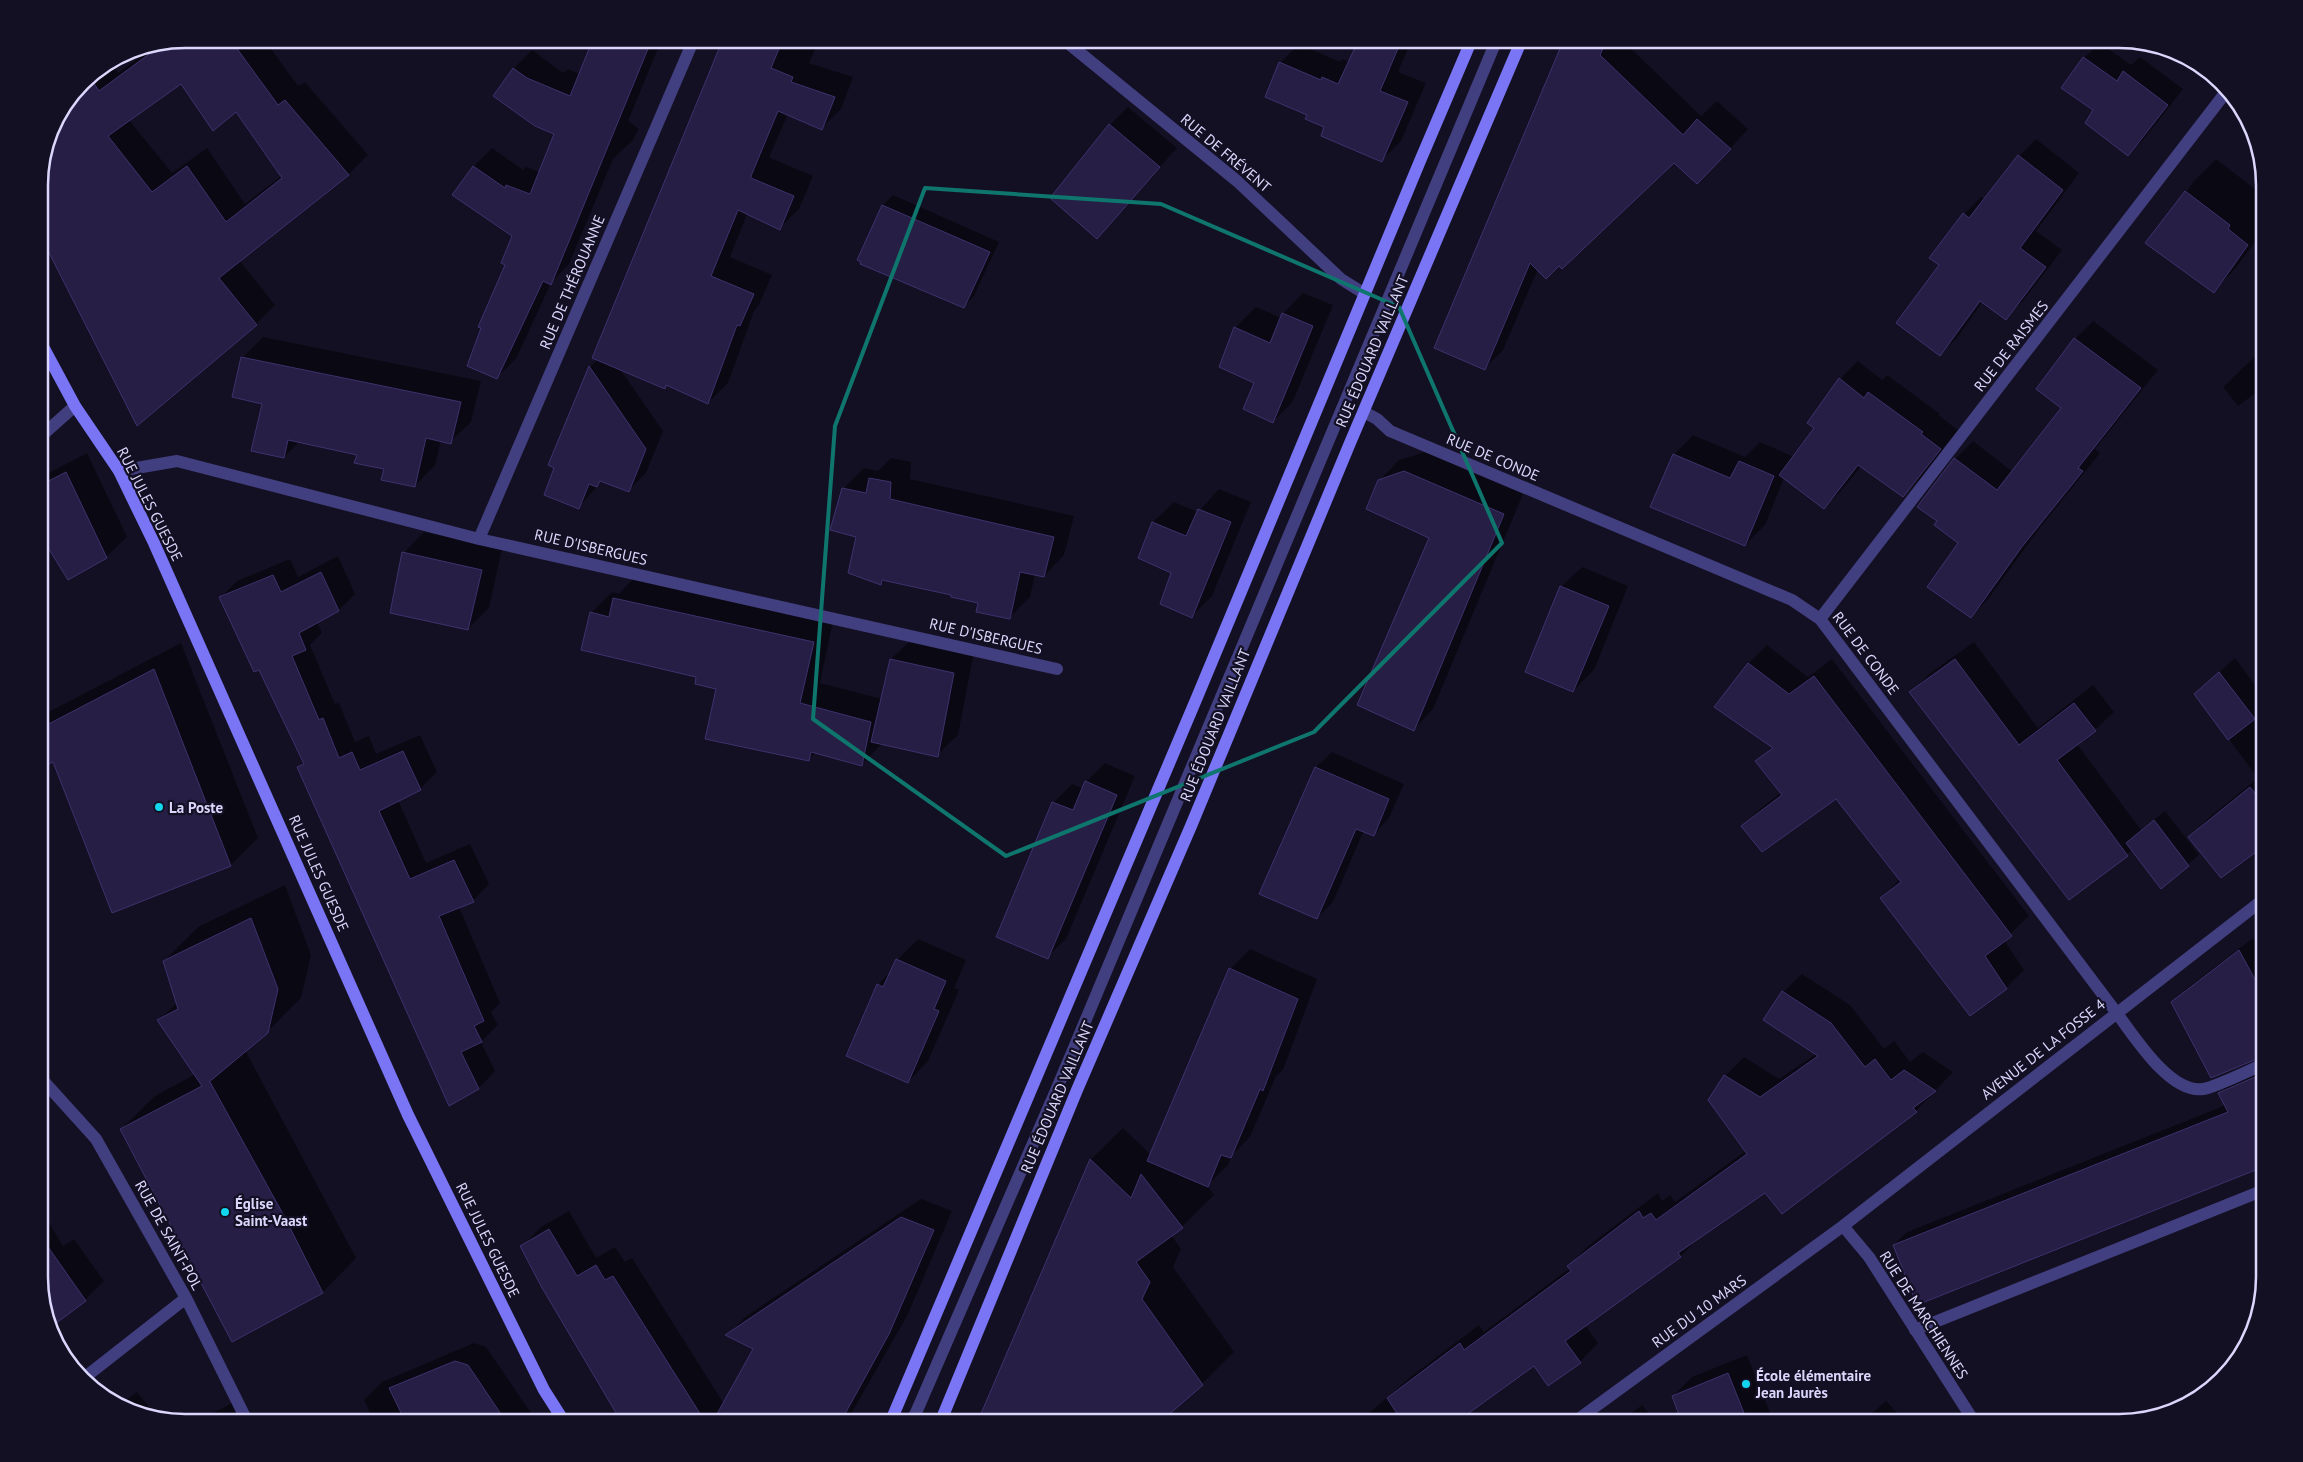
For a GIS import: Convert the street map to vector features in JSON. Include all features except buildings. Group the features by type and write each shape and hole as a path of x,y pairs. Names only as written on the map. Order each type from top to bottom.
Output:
{"main road":[{"name":"RUE ÉDOUARD VAILLANT","path":"894,1414 1198,695 1468,48"},
{"name":"RUE ÉDOUARD VAILLANT","path":"944,1414 1077,1090 1191,826 1518,48"},
{"name":"RUE JULES GUESDE","path":"48,356 75,406 119,471 154,543 408,1115 544,1390 559,1414"}],"street":[{"name":"RUE DE THÉROUANNE","path":"479,539 690,48"},
{"name":"RUE DE FRÉVENT","path":"1074,48 1237,181 1341,278 1365,294"},
{"path":"916,1414 1058,1086 1493,48"},
{"name":"RUE DE RAISMES","path":"1820,619 2223,96"},
{"path":"48,430 75,406"},
{"name":"RUE DE CONDE","path":"1364,412 1377,419 1390,431 1792,600 1820,619 2116,1012"},
{"name":"RUE D'ISBERGUES","path":"119,471 177,461 479,539 1057,669"},
{"name":"AVENUE DE LA FOSSE 4","path":"1843,1226 2256,905"},
{"path":"2116,1012 2165,1073 2182,1087 2203,1089 2256,1067"},
{"name":"RUE DE SAINT-POL","path":"48,1086 96,1138 186,1298 244,1414"},
{"path":"1915,1330 2256,1193"},
{"name":"RUE DE MARCHIENNES","path":"1843,1226 1869,1257 1969,1414"},
{"name":"RUE DU 10 MARS","path":"1586,1414 1843,1226"},
{"path":"88,1375 186,1298"}],"highlighted area":[{"path":"925,188 1161,204 1399,307 1502,543 1314,732 1006,856 813,719 835,426"}],"place":[{"name":"La Poste","path":"159,807"},
{"name":"Église Saint-Vaast","path":"225,1212"},
{"name":"École élémentaire Jean Jaurès","path":"1746,1384"}]}
